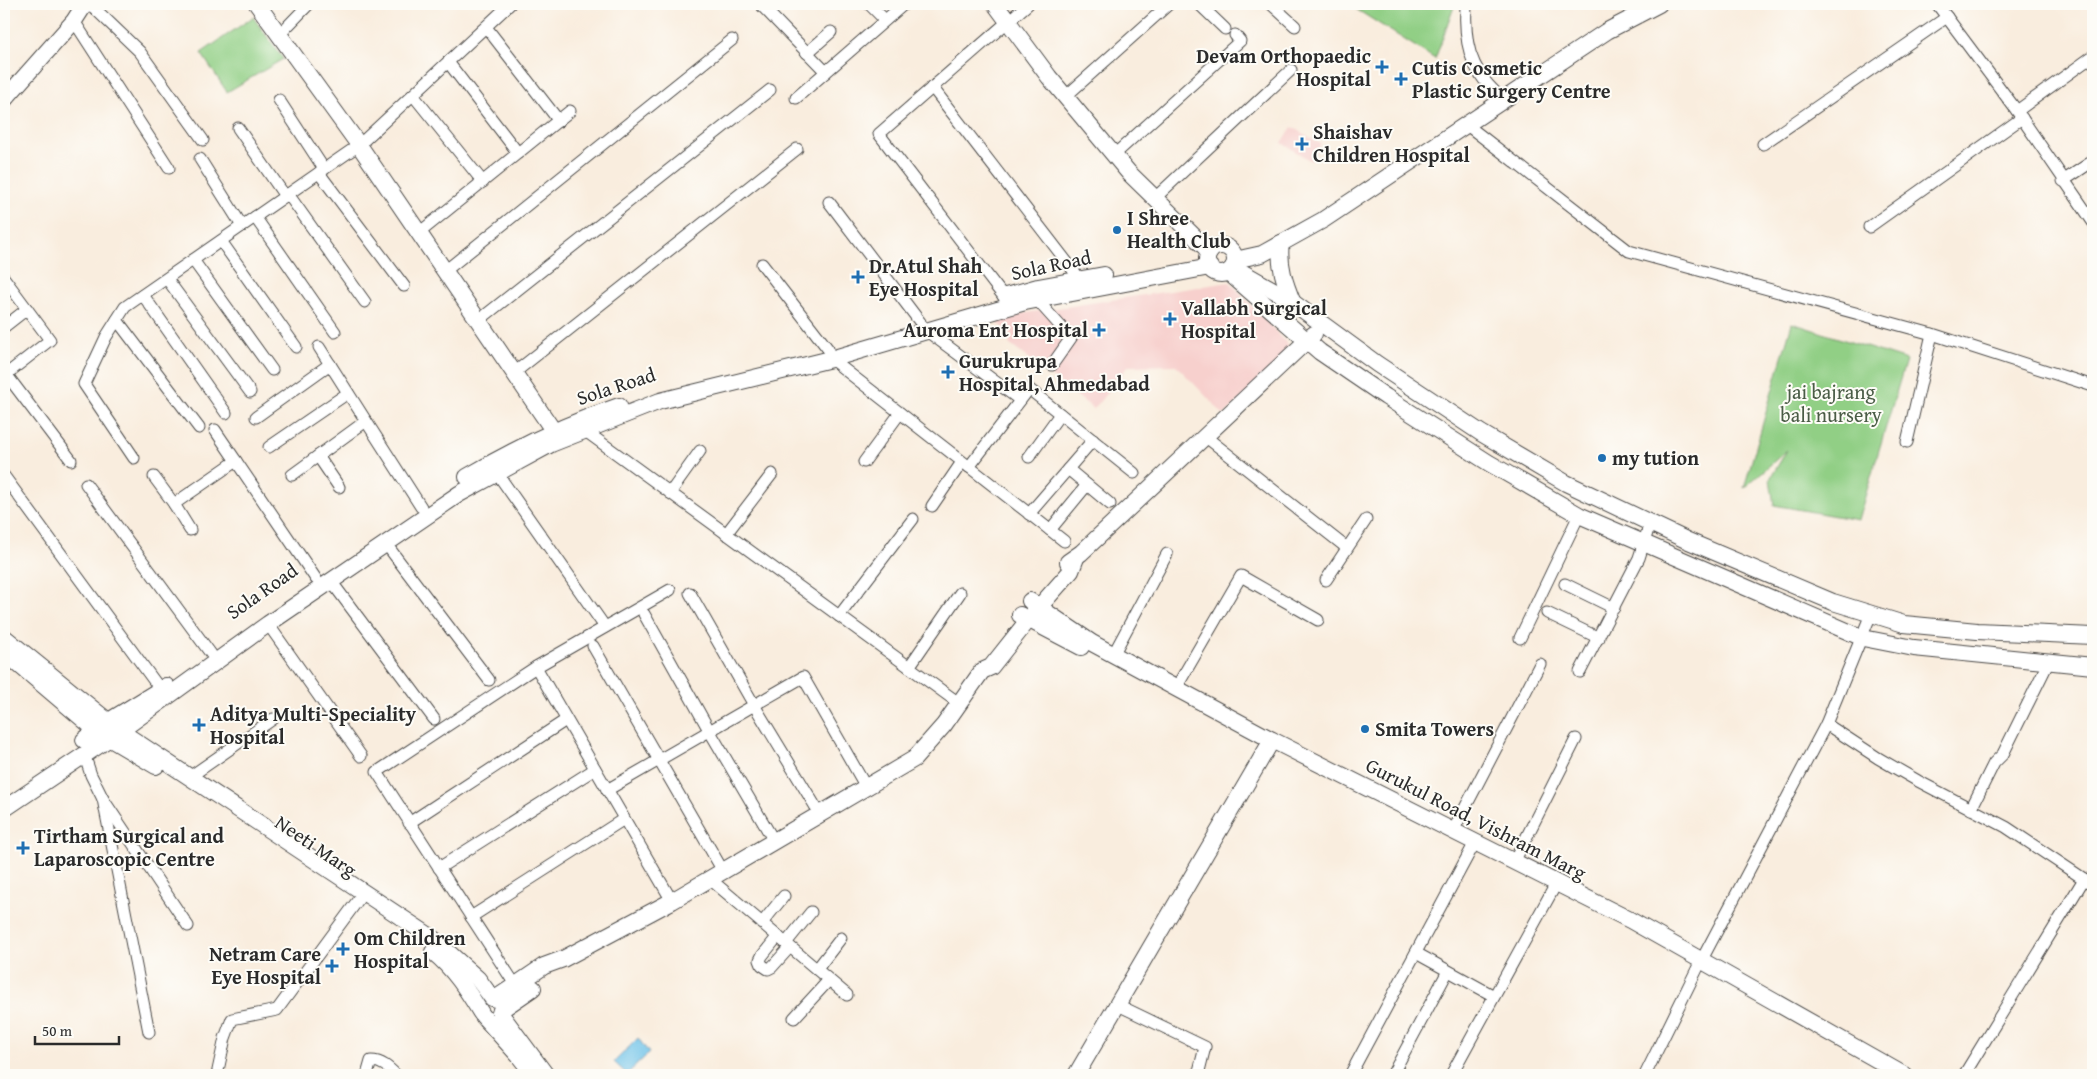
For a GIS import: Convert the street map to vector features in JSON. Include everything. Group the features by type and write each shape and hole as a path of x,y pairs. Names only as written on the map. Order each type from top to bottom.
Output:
{"street":[{"path":"4,100 74,22 85,4"},
{"path":"90,4 140,52 203,140"},
{"path":"257,4 359,145 556,435"},
{"path":"279,35 309,4"},
{"path":"134,458 84,384 106,337 126,307 359,145 510,4"},
{"path":"869,4 885,20"},
{"path":"796,98 904,4"},
{"path":"995,4 1065,97 1129,173 1155,198 1209,260 1218,274 1256,246 1319,212 1611,16 1636,4"},
{"path":"1004,297 879,134 1028,4"},
{"path":"1065,97 1169,4"},
{"path":"1114,155 1240,41 1200,4"},
{"path":"1271,4 1295,26"},
{"path":"1466,4 1468,44 1472,60 1485,83 1497,94"},
{"path":"1232,263 1262,254 1324,220 1607,31 1659,4"},
{"path":"1937,4 2019,115 2093,222"},
{"path":"761,5 826,72"},
{"path":"1763,144 1947,17"},
{"path":"74,22 169,168"},
{"path":"486,27 558,121"},
{"path":"807,53 831,32"},
{"path":"444,271 732,40"},
{"path":"1869,227 2019,115 2093,56"},
{"path":"448,62 518,153"},
{"path":"1155,198 1291,70"},
{"path":"932,87 1080,279"},
{"path":"478,321 770,90"},
{"path":"413,95 482,182"},
{"path":"280,100 322,171 404,286"},
{"path":"419,233 570,111"},
{"path":"1467,125 1628,251 1932,334 2093,386"},
{"path":"238,128 365,302"},
{"path":"514,373 797,149"},
{"path":"200,158 242,226"},
{"path":"2063,181 2093,161"},
{"path":"828,202 924,326 1020,400"},
{"path":"255,217 335,332"},
{"path":"221,241 296,347"},
{"path":"1281,244 1279,254 1282,269 1293,302"},
{"path":"1209,260 1218,247 1227,248 1232,263 1308,342 1394,402 1488,463 1578,516 1863,638 1914,648 2093,666"},
{"path":"192,260 272,370"},
{"name":"Sola Road","path":"4,807 84,754 108,730 268,624 323,580 421,507 501,457 556,435 584,430 660,401 924,326 1004,297 1038,287 1163,264 1209,260"},
{"name":"Sola Road","path":"924,326 1209,260"},
{"path":"1232,263 1293,302 1377,364 1481,433 1566,483 1650,523 1832,602 1904,624 1977,631 2093,636"},
{"path":"762,264 830,354 900,413 1064,542"},
{"path":"4,278 50,340 5,375 71,460"},
{"path":"167,279 250,392"},
{"path":"143,295 226,413"},
{"path":"1037,300 1071,338 1052,365"},
{"path":"4,327 27,309"},
{"path":"117,320 199,428"},
{"path":"482,1014 493,1018 497,1005 516,986 544,966 563,959 672,901 914,759 944,725 982,672 991,667 1024,617 1064,564 1076,558 1308,342 1322,325"},
{"path":"1907,442 1932,334"},
{"path":"319,347 421,507"},
{"name":"Sola Road","path":"4,807 160,689 212,654 323,580 386,544 459,494 590,416 651,396 830,354"},
{"path":"256,417 330,364"},
{"path":"932,506 1029,389 1134,473"},
{"path":"269,446 348,393"},
{"path":"864,462 900,413"},
{"path":"1029,457 1060,414"},
{"path":"292,475 366,421"},
{"path":"215,430 323,580 434,719"},
{"path":"584,430 960,704"},
{"path":"1206,436 1347,548"},
{"path":"1029,514 1093,440"},
{"path":"670,493 700,451"},
{"path":"318,456 340,487"},
{"path":"174,504 236,461"},
{"path":"1068,469 1110,504"},
{"path":"497,473 605,627"},
{"path":"726,534 772,474"},
{"path":"4,476 160,689"},
{"path":"154,478 174,504 190,530"},
{"path":"86,484 212,654"},
{"path":"1050,530 1087,484"},
{"path":"1520,638 1578,516"},
{"path":"839,616 913,519"},
{"path":"1326,580 1366,520"},
{"path":"1580,672 1639,558 1650,523"},
{"path":"386,544 489,680"},
{"path":"1113,654 1167,554"},
{"path":"1176,688 1240,576 1318,620"},
{"path":"1565,584 1614,608"},
{"path":"516,986 377,772 536,668 670,590"},
{"path":"690,593 754,705 820,814"},
{"path":"909,667 960,593"},
{"name":"Gurukul Road, Vishram Marg","path":"1034,604 1092,643 1176,688 1270,743 1514,862 1554,888"},
{"path":"1547,613 1599,638"},
{"path":"644,614 774,841"},
{"path":"1645,1075 1700,964 1826,724 1872,614"},
{"name":"Gurukul Road, Vishram Marg","path":"1024,617 1472,848 1554,888 1630,920 1884,1074"},
{"path":"268,624 361,756"},
{"path":"4,637 108,730"},
{"path":"593,646 658,760 716,875 762,923 847,995"},
{"path":"4,652 108,730 191,776 431,937 478,979 546,1075"},
{"path":"1971,809 1994,763 2003,754 2049,661"},
{"path":"1453,831 1540,664"},
{"path":"536,668 672,901"},
{"path":"607,790 804,677 866,787"},
{"path":"191,776 273,720"},
{"path":"410,823 566,720"},
{"path":"1826,724 1878,758 2006,827 2088,882 1964,1075"},
{"name":"Neeti Marg","path":"108,730 180,781 417,939 443,960 465,986 482,1014 534,1075"},
{"path":"1514,862 1576,739"},
{"path":"1076,1075 1270,743"},
{"path":"84,754 91,775 103,799 188,926"},
{"path":"439,868 595,769"},
{"path":"103,799 149,1032"},
{"path":"471,917 624,818"},
{"path":"1350,1075 1472,848"},
{"path":"1451,1075 1554,888"},
{"path":"762,923 784,896"},
{"path":"217,1075 225,1038 232,1019 277,1010 358,900"},
{"path":"785,942 811,912"},
{"path":"817,969 841,938"},
{"path":"1416,953 1494,996"},
{"path":"497,1005 551,975 563,959"},
{"name":"Gurukul Road, Vishram Marg","path":"1700,964 1904,1075"},
{"path":"1392,1075 1448,971"},
{"path":"794,1018 828,980"},
{"path":"1118,1004 1205,1047 1198,1075"},
{"path":"367,1075 372,1061 377,1061 388,1067 396,1075"}],"shaded area":[{"name":"Shaishav Children Hospital","path":"1292,127 1321,144 1311,161 1282,143"},
{"path":"1230,282 1293,350 1224,415 1176,365 1128,366 1094,409 1009,344 1013,336 992,318"}],"green space":[{"path":"1348,4 1455,4 1435,59"},
{"path":"253,17 283,59 227,92 201,53"},
{"name":"jai bajrang bali nursery","path":"1792,323 1906,360 1858,520 1774,505 1770,479 1787,450 1744,488"}],"water":[{"path":"638,1038 649,1053 627,1074 614,1062"}],"place":[{"name":"Devam Orthopaedic Hospital","path":"1382,67"},
{"name":"Cutis Cosmetic Plastic Surgery Centre","path":"1401,79"},
{"name":"Shaishav Children Hospital","path":"1302,144"},
{"name":"I Shree Health Club","path":"1117,230"},
{"name":"Dr.Atul Shah Eye Hospital","path":"858,277"},
{"name":"Vallabh Surgical Hospital","path":"1170,319"},
{"name":"Auroma Ent Hospital","path":"1099,330"},
{"name":"Gurukrupa Hospital, Ahmedabad","path":"948,372"},
{"name":"my tution","path":"1602,458"},
{"name":"Aditya Multi-Speciality Hospital","path":"199,725"},
{"name":"Smita Towers","path":"1365,729"},
{"name":"Tirtham Surgical and Laparoscopic Centre","path":"23,848"},
{"name":"Om Children Hospital","path":"343,949"},
{"name":"Netram Care Eye Hospital","path":"332,966"}]}
